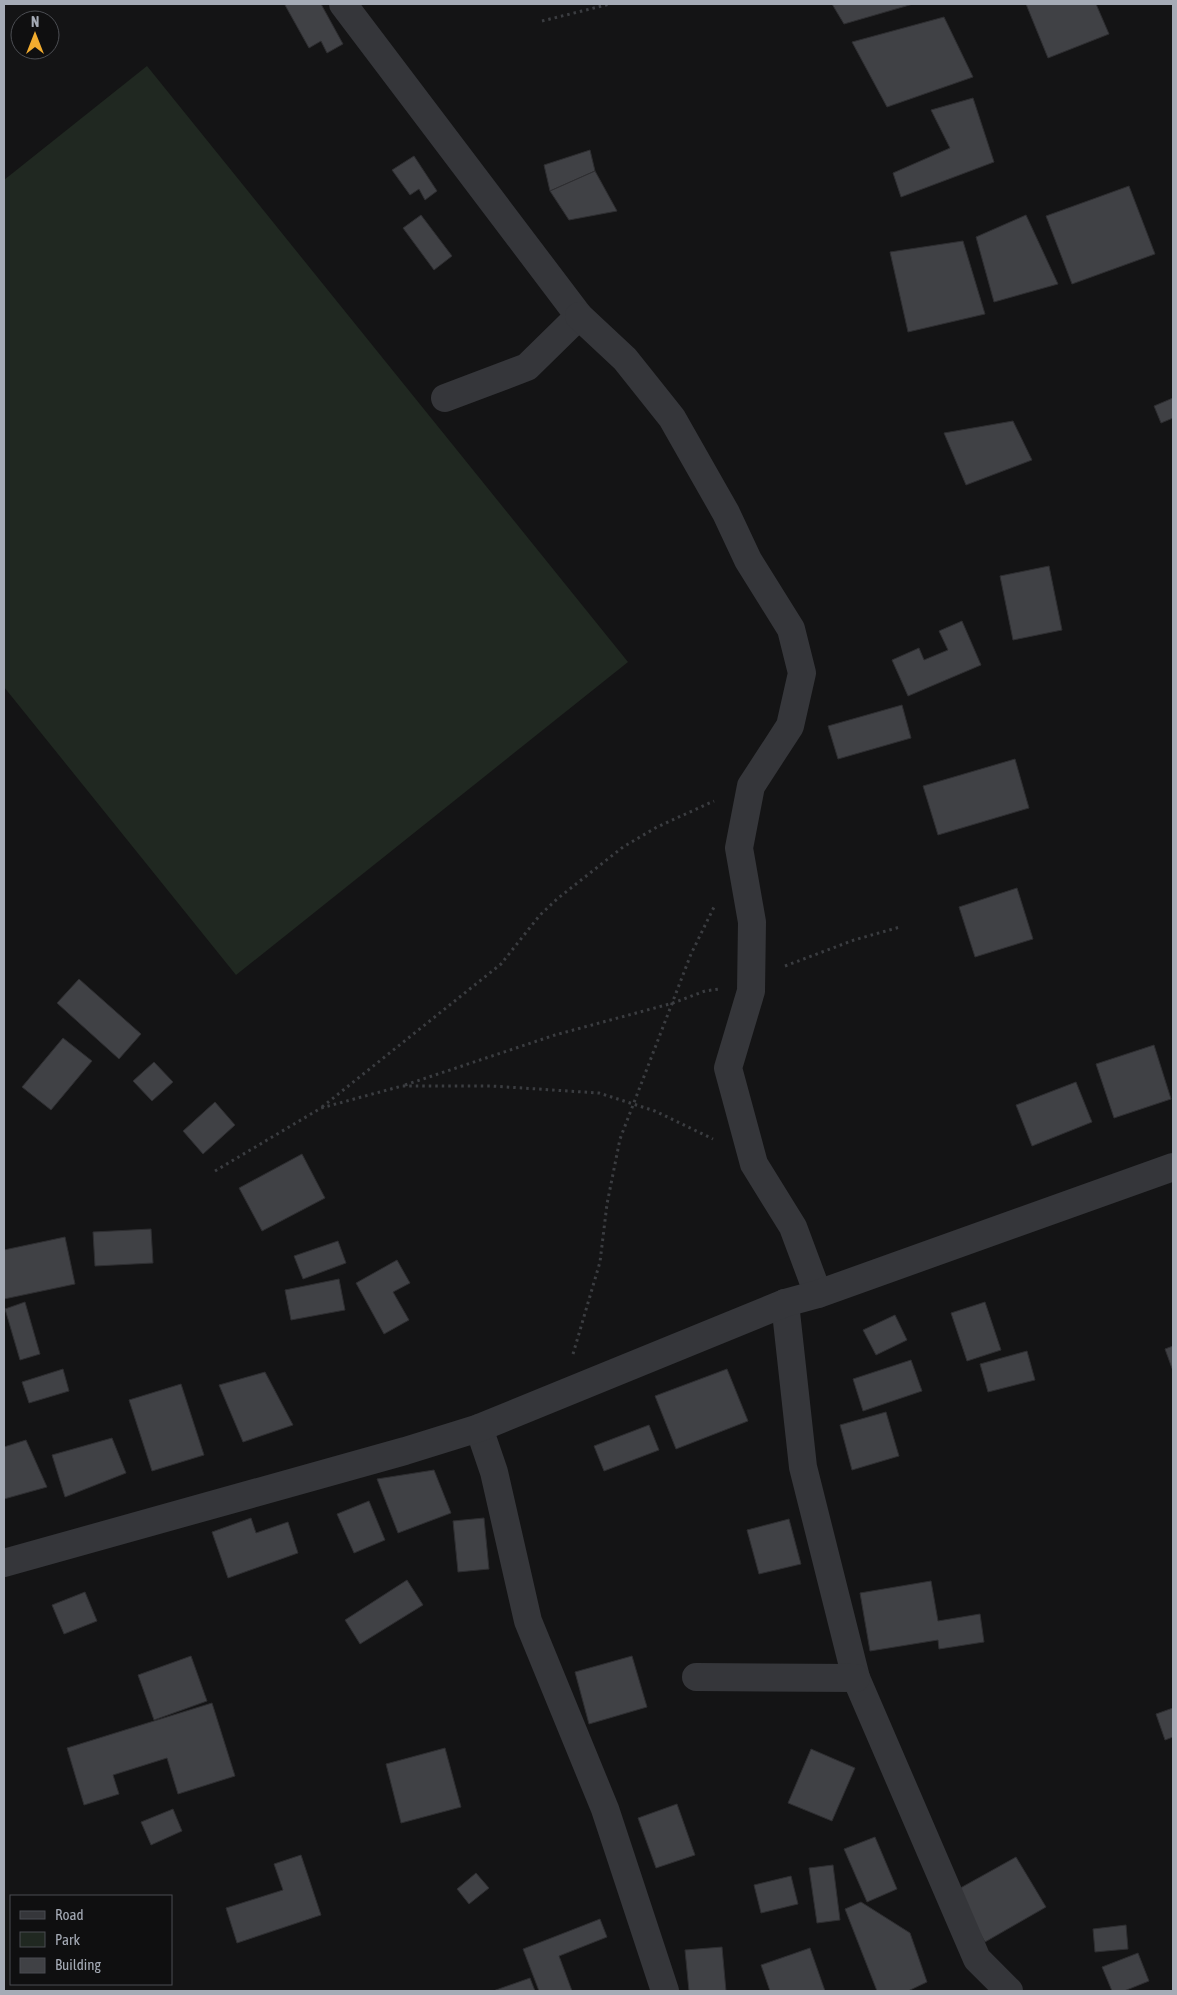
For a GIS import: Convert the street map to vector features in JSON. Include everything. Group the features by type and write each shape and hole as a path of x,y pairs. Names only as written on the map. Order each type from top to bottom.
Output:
{"street":[{"path":"343,4 579,316 625,359 672,418 726,514 748,560 791,630 802,672 790,726 751,786 739,848 752,922 751,991 728,1068 754,1164 793,1228 818,1294"},
{"path":"444,398 527,367 579,316"},
{"path":"4,1563 405,1451 479,1428 784,1303 818,1294 1173,1167"},
{"path":"784,1303 804,1467 856,1678 977,1959 1009,1991"},
{"path":"479,1428 494,1472 528,1621 605,1809 665,1991"},
{"path":"696,1676 856,1678"}],"path":[{"path":"542,21 610,4"},
{"path":"215,1171 321,1108 501,964 540,915 622,846 657,827 724,796 751,786"},
{"path":"563,1394 600,1262 606,1204 620,1139 690,954 717,901"},
{"path":"321,1108 402,1086 554,1035 673,1003 705,991 751,985 790,963 821,954 854,940 900,927"},
{"path":"402,1086 491,1086 599,1093 634,1104 703,1132 754,1164"}],"green space":[{"path":"147,66 628,662 236,975 4,687 4,180"}],"building":[{"path":"321,4 343,44 327,53 321,41 309,48 285,5"},
{"path":"832,4 913,4 844,24"},
{"path":"1026,4 1096,4 1109,34 1048,58"},
{"path":"944,17 973,77 887,107 852,42"},
{"path":"973,98 994,162 901,197 893,173 950,148 931,110"},
{"path":"590,150 595,171 550,191 544,165"},
{"path":"414,156 437,191 425,200 419,189 410,195 392,170"},
{"path":"595,171 617,211 569,220 550,191"},
{"path":"1129,186 1155,254 1072,284 1046,216"},
{"path":"421,215 452,256 434,270 403,228"},
{"path":"1026,215 1058,284 994,302 976,237"},
{"path":"963,241 985,314 908,332 890,252"},
{"path":"1173,398 1173,418 1161,423 1154,406"},
{"path":"1013,421 1032,460 966,485 944,433"},
{"path":"1049,566 1062,630 1013,640 1000,576"},
{"path":"962,621 981,665 908,696 892,660 919,648 924,660 948,650 939,631"},
{"path":"902,705 911,738 838,759 828,726"},
{"path":"1015,759 1029,808 938,835 923,786"},
{"path":"1017,888 1033,939 975,957 959,907"},
{"path":"79,979 141,1034 119,1059 57,1003"},
{"path":"63,1038 92,1061 51,1110 22,1087"},
{"path":"1154,1045 1171,1099 1114,1118 1096,1064"},
{"path":"154,1062 173,1082 152,1101 133,1081"},
{"path":"1076,1082 1092,1122 1032,1146 1016,1105"},
{"path":"215,1102 235,1125 203,1154 183,1131"},
{"path":"302,1154 325,1198 262,1231 239,1188"},
{"path":"151,1229 153,1263 95,1266 93,1232"},
{"path":"65,1237 75,1284 4,1299 4,1250"},
{"path":"338,1241 346,1263 303,1279 294,1256"},
{"path":"397,1260 410,1283 393,1292 409,1320 384,1334 356,1283"},
{"path":"339,1279 345,1310 291,1320 285,1290"},
{"path":"25,1302 40,1354 20,1360 5,1309"},
{"path":"985,1302 1001,1350 967,1361 951,1313"},
{"path":"895,1315 907,1340 876,1355 863,1330"},
{"path":"1173,1346 1173,1371 1165,1349"},
{"path":"1027,1351 1035,1380 988,1392 980,1364"},
{"path":"911,1360 922,1391 863,1411 853,1379"},
{"path":"63,1369 69,1391 29,1403 22,1382"},
{"path":"727,1369 748,1421 676,1449 655,1396"},
{"path":"265,1372 293,1425 243,1442 219,1385"},
{"path":"181,1384 204,1455 152,1471 129,1400"},
{"path":"886,1412 899,1456 852,1470 840,1425"},
{"path":"649,1425 659,1450 604,1471 594,1446"},
{"path":"112,1438 126,1473 65,1497 52,1455"},
{"path":"26,1440 47,1487 4,1499 4,1447"},
{"path":"434,1470 451,1513 398,1533 377,1479"},
{"path":"369,1501 385,1540 354,1553 337,1514"},
{"path":"251,1518 256,1533 288,1522 298,1553 228,1578 212,1532"},
{"path":"484,1518 489,1569 458,1572 453,1521"},
{"path":"789,1519 801,1564 759,1574 747,1530"},
{"path":"407,1580 423,1605 360,1644 345,1620"},
{"path":"931,1581 938,1621 980,1614 984,1642 939,1649 938,1640 870,1651 860,1593"},
{"path":"85,1592 97,1621 64,1634 52,1605"},
{"path":"191,1656 207,1701 154,1720 138,1675"},
{"path":"632,1656 647,1707 589,1724 575,1672"},
{"path":"212,1703 235,1776 178,1794 167,1758 113,1775 119,1794 84,1805 67,1748"},
{"path":"1173,1708 1173,1737 1165,1740 1156,1714"},
{"path":"445,1748 461,1807 401,1823 386,1764"},
{"path":"811,1749 855,1768 832,1821 788,1803"},
{"path":"677,1804 695,1855 656,1868 638,1818"},
{"path":"173,1809 182,1831 151,1845 141,1822"},
{"path":"875,1837 897,1889 867,1902 844,1849"},
{"path":"301,1855 321,1915 237,1943 226,1908 283,1890 274,1864"},
{"path":"1016,1857 1046,1907 985,1942 955,1891"},
{"path":"833,1865 840,1920 817,1923 809,1868"},
{"path":"476,1873 489,1888 469,1904 457,1889"},
{"path":"791,1876 798,1904 761,1913 754,1885"},
{"path":"861,1902 910,1933 927,1982 908,1991 877,1991 845,1909"},
{"path":"600,1919 607,1937 559,1956 572,1991 539,1991 523,1949"},
{"path":"1126,1925 1128,1949 1095,1952 1093,1929"},
{"path":"722,1947 726,1991 689,1991 685,1950"},
{"path":"810,1948 825,1991 770,1991 761,1965"},
{"path":"1138,1953 1149,1981 1124,1991 1112,1991 1102,1967"},
{"path":"530,1978 535,1991 493,1991"}]}
